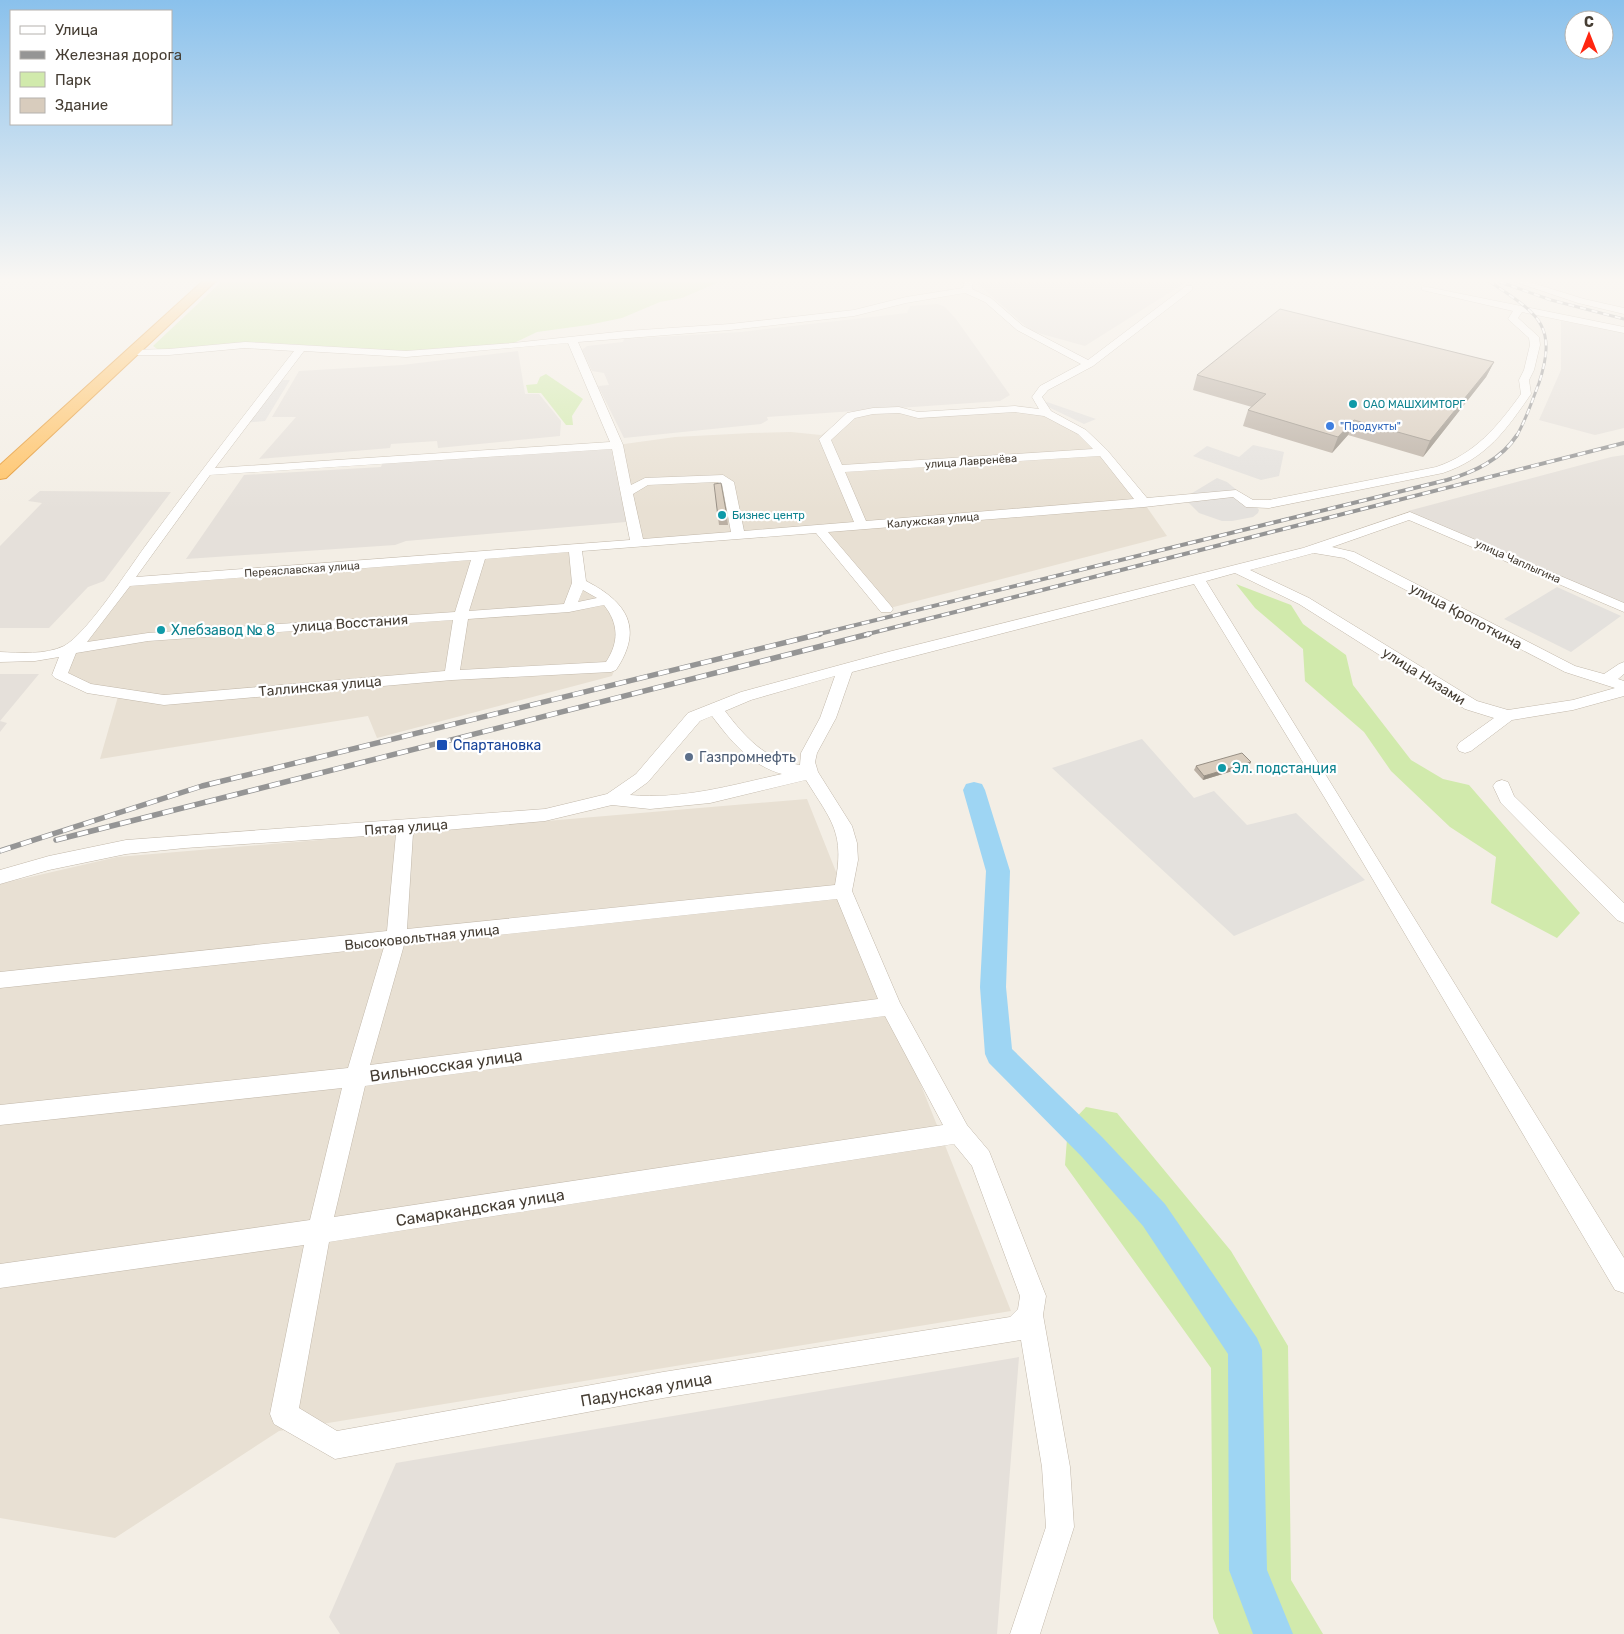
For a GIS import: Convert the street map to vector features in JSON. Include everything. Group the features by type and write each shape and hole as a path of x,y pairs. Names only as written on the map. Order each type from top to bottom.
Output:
{"highway":[{"path":"0,474 127,357"}],"street":[{"path":"0,657 49,655 70,649 84,637 294,357"},
{"path":"579,357 617,445 637,543"},
{"path":"1076,357 1089,364"},
{"path":"1047,413 1037,397 1044,388 1098,357"},
{"name":"Калужская улица","path":"637,543 1144,503 1232,494 1250,504 1269,504 1439,470 1466,460 1494,438 1526,394 1524,380 1532,357"},
{"path":"862,526 825,439 851,415 873,411 899,410 918,415 1015,408 1047,413 1082,432 1103,452 1144,503"},
{"path":"206,472 617,445"},
{"name":"улица Лавренёва","path":"838,469 1103,452"},
{"path":"627,494 645,482 718,478 728,482 738,535"},
{"name":"улица Чаплыгина","path":"1308,551 1410,516 1624,608"},
{"path":"818,529 886,609"},
{"name":"Переяславская улица","path":"126,582 637,543"},
{"path":"569,608 579,583 575,548"},
{"name":"улица Кропоткина","path":"1308,551 1328,550 1349,555 1570,669 1624,686"},
{"path":"612,799 642,778 694,717 746,696 1308,551"},
{"path":"452,675 461,616 479,555"},
{"name":"улица Низами","path":"1239,570 1304,601 1471,705 1490,712 1508,715 1573,705 1624,691"},
{"path":"1198,580 1332,796 1624,1281"},
{"path":"579,583 608,600"},
{"name":"улица Восстания","path":"70,649 148,637 569,608 608,600"},
{"name":"Таллинская улица","path":"70,649 60,675 88,688 164,700 452,675 611,667 621,652 625,628 608,600"},
{"path":"1606,680 1624,666"},
{"path":"846,669 828,718 809,752 807,762 810,773 843,826 848,843 849,860 843,891 868,945 891,1006 959,1133 981,1159 1033,1296 1023,1322 1056,1468 1060,1527 1025,1634"},
{"path":"715,709 747,749 759,758 777,766 810,773"},
{"path":"1464,747 1508,715"},
{"name":"Пятая улица","path":"0,877 92,853 156,843 405,827 545,815 612,799 650,803 710,797 810,773"},
{"path":"1502,786 1507,798 1624,915"},
{"path":"319,1231 356,1077 396,940 405,827"},
{"name":"Высоковольтная улица","path":"0,980 396,940 843,891"},
{"name":"Вильнюсская улица","path":"0,1115 356,1077 891,1006"},
{"name":"Самаркандская улица","path":"0,1276 319,1231 959,1133"},
{"name":"Падунская улица","path":"319,1231 284,1414 335,1444 1023,1322"}],"shaded area":[{"path":"466,357 519,357 525,394 539,394 561,421 560,436 438,448 437,441 391,444 390,448 259,459 296,417 272,417 299,371 402,365"},
{"path":"585,357 983,357 1010,395 1000,401 767,417 768,420 761,424 624,438 598,386 609,385 604,373 592,371"},
{"path":"1561,357 1624,357 1624,428 1595,435 1539,420 1561,370"},
{"path":"277,380 290,380 265,421 244,423"},
{"path":"1047,402 1096,419 1084,424 1042,404"},
{"path":"1015,409 1047,413 1082,432 1144,503 1167,536 886,609 819,529 637,543 617,445 675,437 751,433 791,432 821,435 851,415 899,410 918,415"},
{"path":"1253,445 1284,452 1279,476 1261,480 1193,456 1207,446 1239,457"},
{"path":"611,448 626,522 406,541 395,545 186,559 244,475 381,467 382,464"},
{"path":"1624,455 1624,606 1408,511 1611,457"},
{"path":"1217,478 1227,482 1256,506 1259,510 1258,513 1253,517 1222,521 1199,513 1184,498"},
{"path":"40,491 171,492 104,581 88,587 49,628 0,628 0,546 42,503 28,501"},
{"path":"575,548 579,583 608,600 625,628 621,652 612,676 377,738 368,716 100,759 119,693 60,675 126,582"},
{"path":"1557,587 1621,616 1571,652 1504,619"},
{"path":"0,674 39,674 0,721"},
{"path":"0,721 7,723 0,732"},
{"path":"1142,739 1194,798 1214,791 1247,825 1296,813 1365,880 1234,936 1052,768"},
{"path":"807,799 1011,1311 279,1431 115,1538 0,1518 0,884 117,857"},
{"path":"1019,1357 997,1634 340,1634 329,1617 396,1463"}],"green space":[{"path":"546,374 583,399 572,416 573,425 566,425 541,393 528,393 526,385 537,384 540,377"},
{"path":"1236,584 1291,605 1303,624 1346,655 1353,685 1411,760 1443,779 1469,785 1580,913 1557,938 1491,903 1496,857 1450,827 1391,771 1364,732 1305,681 1303,649 1255,608"},
{"path":"1086,1107 1117,1113 1231,1251 1288,1346 1291,1580 1323,1634 1219,1634 1213,1618 1211,1368 1065,1165 1068,1126"}],"building":[{"name":"ОАО МАШХИМТОРГ","path":"1219,357 1475,357 1494,362 1430,441 1354,420 1338,437 1248,410 1266,394 1197,375"},
{"path":"721,483 727,516 718,517 714,484"},
{"name":"Эл. подстанция","path":"1242,753 1251,762 1204,776 1196,766"}],"waterway":[{"path":"974,790 998,871 993,987 999,1054 1092,1147 1154,1215 1245,1350 1248,1570 1273,1634"}],"railway":[{"path":"1517,435 1539,383 1545,357"},
{"path":"815,635 1447,480 1486,464 1511,444 1517,435"},
{"path":"864,635 1624,443"},
{"path":"0,851 202,786 820,634"},
{"path":"56,840 869,634"}],"place":[{"name":"ОАО МАШХИМТОРГ","path":"1353,404"},
{"name":"\"Продукты\"","path":"1330,426"},
{"name":"Бизнес центр","path":"722,515"},
{"name":"Хлебзавод № 8","path":"161,630"},
{"name":"Спартановка","path":"442,745"},
{"name":"Газпромнефть","path":"689,757"},
{"name":"Эл. подстанция","path":"1222,768"}]}
